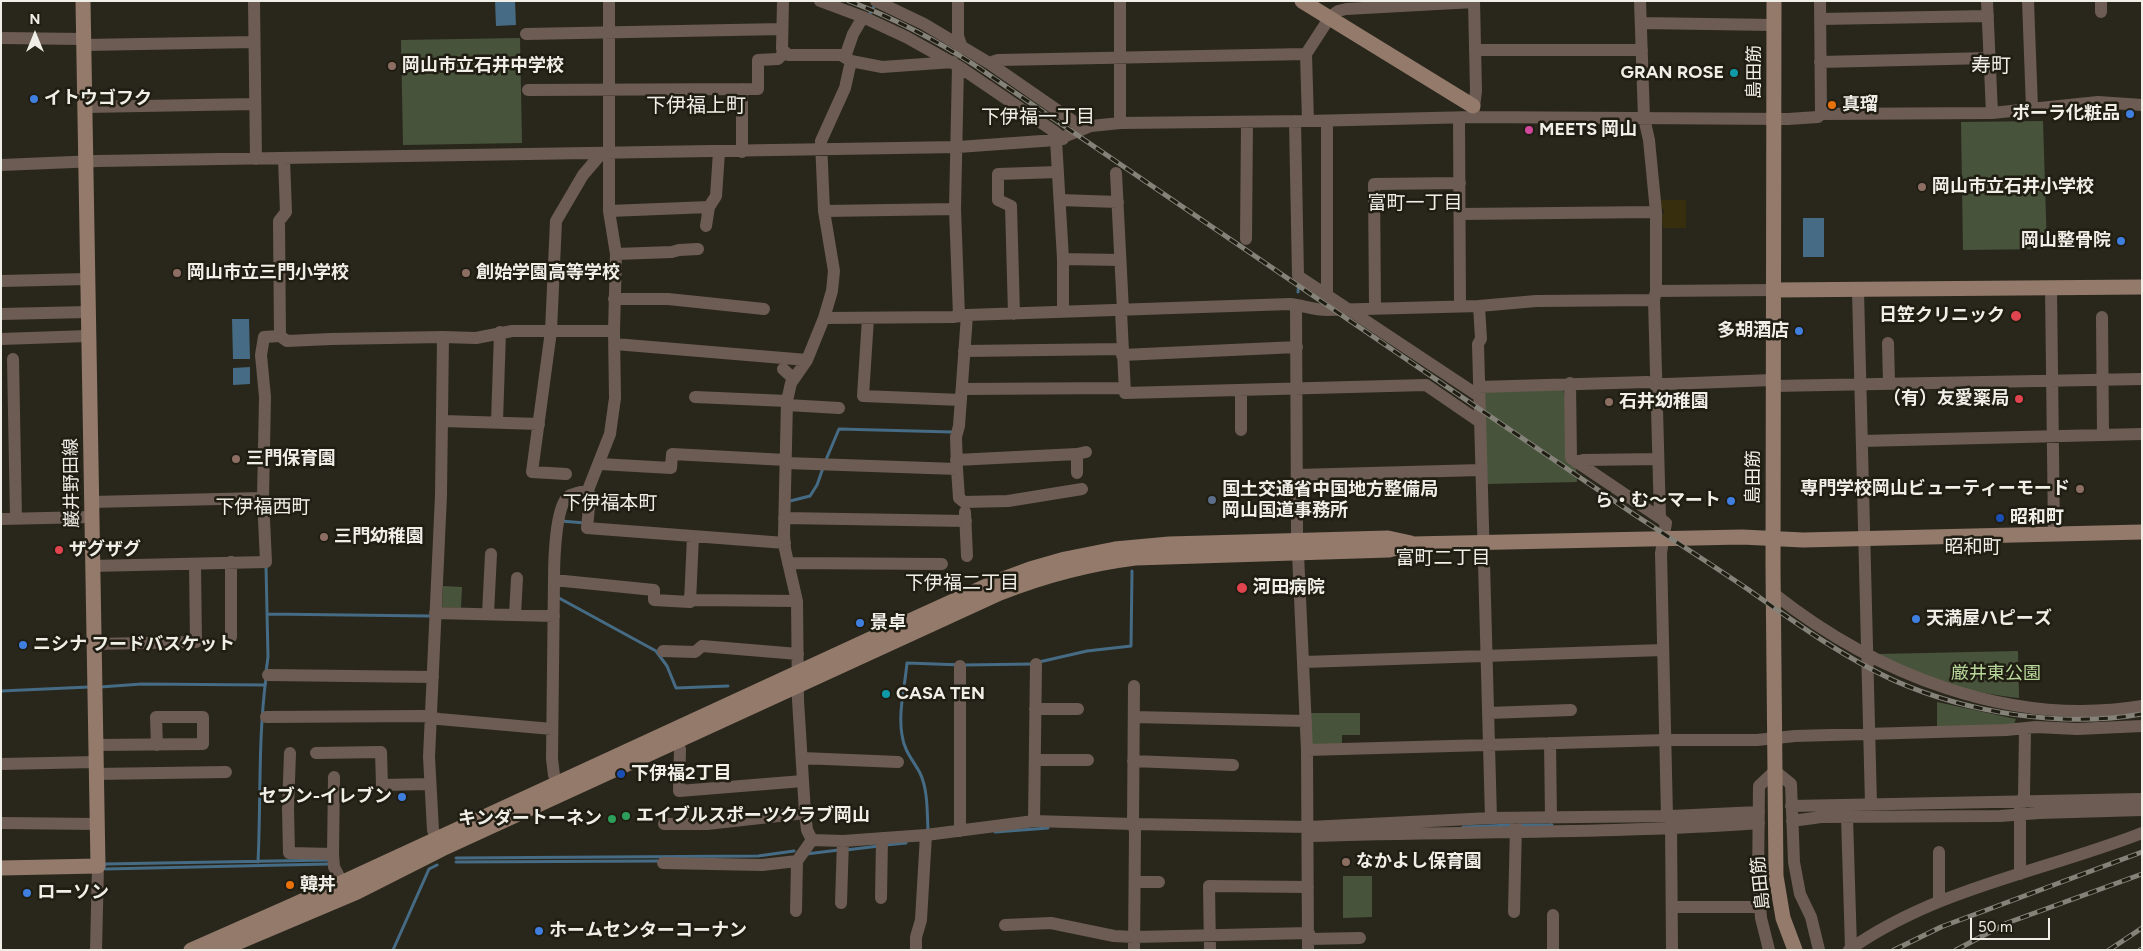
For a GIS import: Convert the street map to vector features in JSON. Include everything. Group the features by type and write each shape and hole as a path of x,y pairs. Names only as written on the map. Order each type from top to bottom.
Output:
{"street":[{"name":"巌井野田線","path":"82,1 98,866"},
{"path":"254,1 256,159"},
{"path":"609,1 609,89 605,154 609,210 616,254 613,420 600,464 588,490 590,497 587,528 785,543"},
{"path":"783,1 782,49 788,55 848,59 882,67 956,64"},
{"path":"820,1 863,17 956,64 1056,132 1059,140 1058,172 1063,259 1063,312"},
{"path":"876,1 961,45 1083,128"},
{"path":"958,1 958,36 961,45 956,64 958,147 955,209 964,351 956,437 959,498 964,502 1008,501 1082,489"},
{"path":"1120,1 1120,123"},
{"path":"1302,1 1330,17 1473,112"},
{"path":"1640,1 1644,118 1656,212 1656,383 1660,518"},
{"name":"島田筋","path":"1774,1 1773,593 1776,876 1783,918 1795,950"},
{"path":"1820,1 1821,114"},
{"path":"1987,1 1992,113"},
{"path":"2028,1 2032,108"},
{"path":"1473,112 1476,91 1474,2 1346,9 1338,11 1330,17 1306,54 1301,121 1298,276 1479,392 1570,383 1889,383 2142,379"},
{"path":"1820,19 1988,16"},
{"path":"796,911 807,830 798,679 797,601 785,543 787,403 788,392 807,360 824,318 832,291 834,271 824,211 821,141 844,88 853,34 863,17"},
{"path":"1641,23 1774,25"},
{"path":"526,34 782,29"},
{"path":"1,38 84,42 254,42"},
{"path":"1475,50 1642,50"},
{"path":"528,90 758,89 758,60 778,59 784,53"},
{"path":"989,63 998,60 1306,54"},
{"path":"1820,62 1989,58"},
{"path":"742,89 742,152"},
{"path":"1,165 958,147 1059,140 1083,128 1120,123 1459,118 1473,112 1644,118 1773,119 1818,117 1821,114 1992,113 2098,102 2142,105"},
{"path":"85,107 255,104"},
{"path":"1459,118 1460,306"},
{"path":"1327,121 1327,295"},
{"path":"1246,122 1246,239"},
{"path":"706,226 709,207 716,196 719,152"},
{"path":"566,474 532,472 551,332 556,221 583,175 605,154"},
{"path":"280,336 279,221 286,212 284,159"},
{"path":"1014,314 1011,206 998,200 998,174 1058,172"},
{"path":"1116,173 1122,311 1123,388 1125,393 1426,385 1480,422"},
{"path":"1375,308 1374,184 1460,183"},
{"path":"1060,200 1118,202"},
{"path":"609,210 709,207"},
{"path":"824,211 955,209"},
{"path":"1460,214 1656,212"},
{"path":"616,254 698,249"},
{"path":"1063,259 1120,260"},
{"path":"1,282 87,279"},
{"path":"824,318 1122,311 1296,304 1319,310 1478,306 1536,301 1774,290 1858,291 2142,287"},
{"path":"2051,288 2054,534"},
{"path":"1858,291 1871,804"},
{"path":"614,299 668,299 764,309"},
{"path":"1296,304 1298,388 1296,475 1307,750 1309,831 1308,940"},
{"path":"1478,306 1481,339 1478,344 1482,542 1491,818"},
{"path":"1,314 88,312"},
{"path":"2102,317 2103,435"},
{"path":"868,318 863,396 1123,388"},
{"path":"497,422 500,332"},
{"path":"92,566 266,562 262,498 265,397 261,355 264,337 280,336 287,341 331,338 476,338 500,332 551,332 807,360"},
{"path":"1,339 88,336"},
{"path":"439,843 433,830 430,784 430,717 443,421 441,416 443,337"},
{"path":"1888,343 1889,383"},
{"path":"964,351 1122,352 1297,347"},
{"path":"13,359 16,519"},
{"path":"783,369 794,380"},
{"path":"1570,383 1572,458 1666,523 1661,553 1670,822 1672,950"},
{"path":"1240,390 1241,430"},
{"path":"695,398 839,408"},
{"path":"443,421 539,424"},
{"path":"1862,441 2142,434"},
{"path":"600,464 671,468 672,454 824,464 956,464 1082,453 1077,473"},
{"path":"1576,462 1583,460 1658,459"},
{"path":"1296,475 1481,470"},
{"path":"560,788 553,768 552,729 554,580 558,521 565,500 569,496 588,490"},
{"path":"1,519 91,510 262,498"},
{"path":"964,502 967,556"},
{"path":"784,518 966,520"},
{"path":"220,950 293,905 342,882 439,843 920,623 1033,580 1066,565 1099,558 1135,558 1169,550 1298,546 1389,550 1412,544 1482,542 1662,538 1773,538 1803,540 2142,532"},
{"path":"690,602 693,536"},
{"path":"488,614 491,554"},
{"path":"231,562 232,637"},
{"path":"788,562 942,564"},
{"path":"94,644 196,642 195,564"},
{"path":"515,615 517,578"},
{"path":"554,580 654,590 654,600 690,602 692,600 797,601"},
{"path":"1773,593 1835,638 1889,666 1947,689 1984,699 2056,709 2089,710 2142,706"},
{"path":"435,613 554,616"},
{"path":"663,651 695,652 702,646 798,654"},
{"path":"1304,662 1663,650"},
{"path":"1034,820 1036,664"},
{"path":"960,666 960,831"},
{"path":"268,675 433,677"},
{"path":"1134,686 1134,943"},
{"path":"1035,709 1078,709"},
{"path":"1488,713 1571,710"},
{"path":"266,717 423,716 552,729"},
{"path":"1134,717 1306,721"},
{"path":"1307,750 1775,738 2025,729 2036,726 2076,729 2142,726"},
{"path":"2020,874 2020,808 2024,795 2025,729"},
{"path":"674,736 680,749 679,791 803,781"},
{"path":"1550,743 1551,818"},
{"path":"96,745 157,744"},
{"path":"316,753 380,752 382,785 430,784"},
{"path":"290,753 288,809 290,853 334,854"},
{"path":"802,758 898,762"},
{"path":"1035,760 1088,760"},
{"path":"1134,761 1233,765"},
{"path":"1,764 226,772"},
{"path":"1769,950 1760,907 1758,882 1759,786 1775,771 1792,784 1791,806 1794,862 1800,894 1811,917 1819,950"},
{"path":"334,777 334,867 342,882"},
{"path":"1792,821 1821,817 2000,816 2020,808 2142,799"},
{"path":"1791,806 1871,804 2142,810"},
{"path":"664,824 707,824 805,813"},
{"path":"1847,817 1850,949 1892,925 1939,902 2142,833"},
{"path":"1309,831 1491,818 1516,825 1551,818 1670,822"},
{"path":"663,863 762,865 803,852 926,839 960,831 1034,820 1134,828 1426,832 1516,825 1759,818"},
{"path":"1,823 97,824"},
{"path":"1514,912 1516,825"},
{"path":"916,950 916,938 921,920 926,839"},
{"path":"191,950 357,892 439,843"},
{"path":"881,898 882,843"},
{"path":"842,902 843,847"},
{"path":"1939,852 1939,902"},
{"path":"1,868 98,866 96,950"},
{"path":"1135,882 1159,882"},
{"path":"293,905 321,899 354,885 357,892"},
{"path":"1210,950 1209,886 1308,887"},
{"path":"1672,907 1760,907"},
{"path":"1553,914 1553,950"},
{"path":"1005,925 1051,923 1134,943 1210,935 1308,940 1360,938"}],"green space":[{"path":"520,38 522,143 403,145 401,40"},
{"path":"2043,121 2047,249 1963,250 1961,122"},
{"path":"1563,388 1577,482 1486,484 1484,390"},
{"path":"443,586 462,587 461,608 442,607"},
{"name":"厳井東公園","path":"2018,651 2019,698 1983,693 1945,684 1910,671 1878,654"},
{"path":"1937,702 2016,719 2013,727 1937,729"},
{"path":"1309,713 1360,713 1360,735 1342,735 1342,746 1310,746"},
{"path":"1343,876 1372,876 1372,917 1343,918"}],"sand":[{"path":"1660,200 1686,200 1686,228 1663,228 1663,224 1660,224 1660,214 1664,214 1664,209 1660,209"}],"water":[{"path":"495,1 515,1 516,25 496,26"},
{"path":"1803,218 1824,218 1824,257 1803,257"},
{"path":"232,319 249,319 250,359 233,359"},
{"path":"250,367 250,384 233,385 233,368"}],"waterway":[{"path":"869,15 875,5"},
{"path":"1298,292 1299,282"},
{"path":"825,462 839,429 952,432"},
{"path":"790,501 810,496 817,485 823,468"},
{"path":"561,521 585,523"},
{"path":"266,566 268,657 266,672"},
{"path":"1039,662 1087,651 1131,646 1132,571"},
{"path":"559,598 656,651 667,666 676,688 728,686"},
{"path":"267,614 430,616"},
{"path":"928,830 927,801 923,780 907,751 902,735 901,708 907,663 963,665 1033,664"},
{"path":"258,862 261,747 266,678"},
{"path":"100,687 142,684 265,685"},
{"path":"1,691 89,687"},
{"path":"1463,827 1512,825"},
{"path":"1518,825 1552,825"},
{"path":"995,832 1048,828"},
{"path":"885,845 906,843"},
{"path":"846,850 879,846"},
{"path":"806,854 839,850"},
{"path":"456,858 758,856 794,851"},
{"path":"104,866 105,864 329,860"},
{"path":"456,862 660,861"},
{"path":"103,867 105,869 329,864"},
{"path":"393,950 429,869 437,865"}],"railway":[{"path":"849,1 914,30 976,66 1635,515 1818,637 1874,671 1922,692 1983,709 2015,715 2080,719 2142,714"},
{"path":"1894,950 1941,927 2142,852"},
{"path":"1956,950 2007,923 2142,874"},
{"path":"2109,950 2142,928"}],"place":[{"name":"岡山市立石井中学校","path":"392,66"},
{"name":"GRAN ROSE","path":"1734,73"},
{"name":"イトウゴフク","path":"34,99"},
{"name":"真瑠","path":"1832,105"},
{"name":"ポーラ化粧品","path":"2130,114"},
{"name":"MEETS 岡山","path":"1529,130"},
{"name":"岡山市立石井小学校","path":"1922,187"},
{"name":"岡山整骨院","path":"2121,241"},
{"name":"岡山市立三門小学校","path":"177,273"},
{"name":"創始学園高等学校","path":"466,273"},
{"name":"日笠クリニック","path":"2016,316"},
{"name":"多胡酒店","path":"1799,331"},
{"name":"（有）友愛薬局","path":"2019,399"},
{"name":"石井幼稚園","path":"1609,402"},
{"name":"三門保育園","path":"236,459"},
{"name":"専門学校岡山ビューティーモード","path":"2080,489"},
{"name":"国土交通省中国地方整備局 岡山国道事務所","path":"1212,500"},
{"name":"ら・む〜マート","path":"1731,501"},
{"name":"昭和町","path":"2000,518"},
{"name":"三門幼稚園","path":"324,537"},
{"name":"ザグザグ","path":"59,550"},
{"name":"河田病院","path":"1242,588"},
{"name":"天満屋ハピーズ","path":"1916,619"},
{"name":"景卓","path":"860,623"},
{"name":"ニシナ フードバスケット","path":"23,645"},
{"name":"CASA TEN","path":"886,694"},
{"name":"下伊福2丁目","path":"621,774"},
{"name":"セブン-イレブン","path":"402,797"},
{"name":"エイブルスポーツクラブ岡山","path":"626,816"},
{"name":"キンダートーネン","path":"612,819"},
{"name":"なかよし保育園","path":"1346,862"},
{"name":"韓丼","path":"290,885"},
{"name":"ローソン","path":"27,893"},
{"name":"ホームセンターコーナン","path":"539,931"}],"district":[{"name":"寿町","path":"1991,66"},
{"name":"下伊福上町","path":"696,106"},
{"name":"下伊福一丁目","path":"1038,117"},
{"name":"富町一丁目","path":"1415,203"},
{"name":"下伊福本町","path":"610,503"},
{"name":"下伊福西町","path":"263,507"},
{"name":"昭和町","path":"1973,547"},
{"name":"富町二丁目","path":"1443,558"},
{"name":"下伊福二丁目","path":"962,583"}]}
